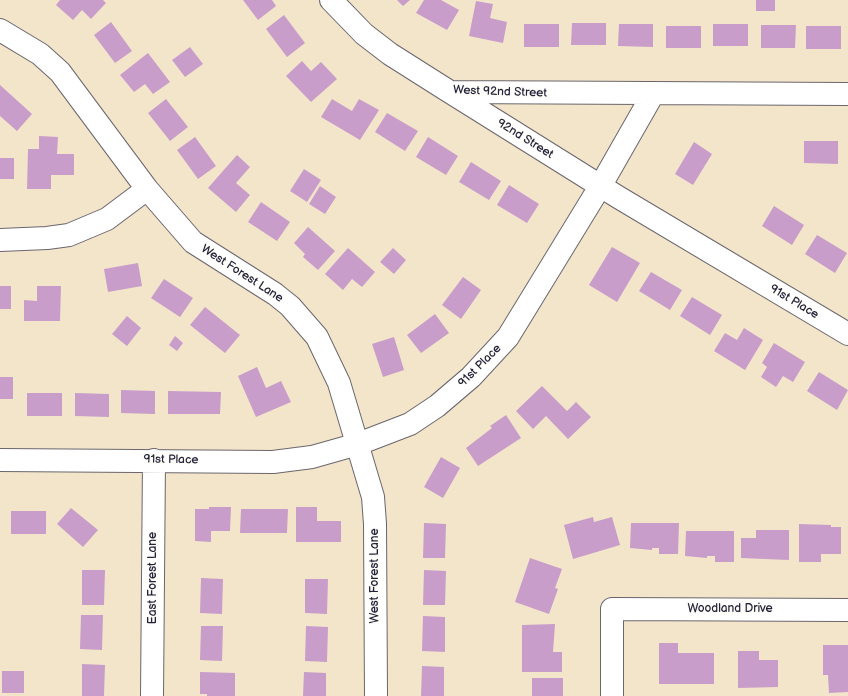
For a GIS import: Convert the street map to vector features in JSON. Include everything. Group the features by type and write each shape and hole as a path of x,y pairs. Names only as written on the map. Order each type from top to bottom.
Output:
{"street":[{"name":"West 92nd Street","path":"331,0 364,34 390,54 450,92 848,94"},
{"name":"West Forest Lane","path":"0,30 40,54 60,72 147,190 193,242 274,294 290,306 317,337 339,383 373,497 375,524 376,696"},
{"name":"92nd Street","path":"450,92 601,185"},
{"path":"601,185 653,94"},
{"name":"91st Place","path":"0,460 273,462 312,457 358,444 410,424 437,406 471,377 508,338 601,185 848,334"},
{"path":"0,240 47,238 69,235 107,219 147,190"},
{"name":"East Forest Lane","path":"152,696 154,460"},
{"name":"Woodland Drive","path":"612,696 612,609 848,610"}],"building":[{"path":"60,0 103,0 106,3 91,19 82,10 73,20 56,5"},
{"path":"243,0 272,0 276,6 258,20"},
{"path":"397,0 410,0 403,6"},
{"path":"424,0 441,0 459,10 447,30 416,13"},
{"path":"756,0 775,0 775,11 756,11"},
{"path":"476,1 493,4 490,18 507,22 503,43 469,36"},
{"path":"284,15 305,43 287,57 266,29"},
{"path":"111,22 132,51 115,63 94,35"},
{"path":"572,23 606,23 606,45 571,45"},
{"path":"524,24 559,24 559,47 524,47"},
{"path":"619,24 653,24 653,47 618,46"},
{"path":"713,24 748,24 748,46 713,46"},
{"path":"761,25 796,25 795,48 761,48"},
{"path":"666,26 701,26 701,48 666,48"},
{"path":"806,26 841,26 841,49 806,49"},
{"path":"190,47 203,64 185,77 172,60"},
{"path":"148,53 170,82 153,94 145,84 134,92 120,75"},
{"path":"302,61 311,71 321,62 337,79 311,102 286,76"},
{"path":"0,85 32,114 17,131 0,116"},
{"path":"166,99 188,127 170,141 148,113"},
{"path":"332,99 352,111 359,99 379,110 360,140 321,117"},
{"path":"387,113 418,131 405,151 375,132"},
{"path":"39,136 58,137 57,154 74,154 74,175 51,175 51,189 27,189 28,149 39,149"},
{"path":"195,137 216,166 198,179 177,150"},
{"path":"428,137 458,156 446,175 416,157"},
{"path":"804,141 838,141 838,164 804,163"},
{"path":"694,142 712,154 693,185 675,174"},
{"path":"237,155 250,167 236,183 250,195 236,212 208,188"},
{"path":"0,158 14,158 14,179 0,179"},
{"path":"471,162 501,181 489,200 459,182"},
{"path":"304,169 321,180 307,202 290,191"},
{"path":"509,185 539,204 527,223 497,205"},
{"path":"320,186 336,197 325,214 309,204"},
{"path":"261,202 290,222 277,241 248,222"},
{"path":"774,206 804,225 792,245 762,226"},
{"path":"308,227 335,251 318,270 303,257 305,254 294,243"},
{"path":"817,235 847,253 835,273 805,254"},
{"path":"612,247 640,263 617,302 589,285"},
{"path":"348,248 375,272 362,287 352,279 343,290 325,274"},
{"path":"393,248 406,260 394,274 380,262"},
{"path":"138,263 142,286 108,292 104,269"},
{"path":"651,272 682,290 670,310 639,291"},
{"path":"463,277 481,290 461,319 442,305"},
{"path":"164,279 193,298 180,317 151,298"},
{"path":"0,286 11,286 11,309 0,309"},
{"path":"37,286 61,286 60,321 24,321 24,300 37,301"},
{"path":"692,297 722,315 710,335 680,316"},
{"path":"205,307 240,335 225,353 190,325"},
{"path":"435,314 449,333 421,353 407,335"},
{"path":"127,316 141,328 127,346 112,334"},
{"path":"744,328 763,340 745,370 714,351 725,333 737,340"},
{"path":"175,336 183,343 177,351 169,345"},
{"path":"394,337 404,370 383,377 372,344"},
{"path":"774,343 805,362 793,382 783,376 776,387 761,377 767,367 762,363"},
{"path":"257,367 266,388 281,381 291,402 256,417 238,376"},
{"path":"819,372 848,390 837,410 807,391"},
{"path":"0,377 13,377 13,399 0,399"},
{"path":"542,386 567,411 576,402 591,417 568,439 546,416 533,429 516,411"},
{"path":"121,390 155,391 155,414 121,413"},
{"path":"168,391 221,392 220,414 168,414"},
{"path":"27,393 62,393 62,416 27,416"},
{"path":"75,393 109,394 109,417 75,416"},
{"path":"506,415 521,438 478,466 466,448 492,428 490,426"},
{"path":"441,457 460,468 443,498 424,487"},
{"path":"209,507 231,507 230,531 211,531 211,542 195,541 195,509 209,509"},
{"path":"296,507 317,507 317,521 341,521 341,542 296,542"},
{"path":"71,508 98,530 83,547 57,524"},
{"path":"241,509 288,509 287,533 240,533"},
{"path":"11,511 46,511 46,534 11,534"},
{"path":"593,517 594,522 612,517 620,545 573,559 564,525"},
{"path":"424,523 446,524 445,558 423,558"},
{"path":"631,523 679,523 678,554 659,554 659,548 652,548 652,550 630,548"},
{"path":"799,524 831,525 831,527 841,527 841,554 821,554 821,562 799,562"},
{"path":"756,530 789,530 789,560 741,558 741,538 756,538"},
{"path":"686,531 734,531 734,562 715,562 715,556 707,556 707,558 685,556"},
{"path":"530,558 562,569 555,588 558,589 549,614 515,602"},
{"path":"82,570 105,570 104,605 82,605"},
{"path":"424,570 446,571 445,605 423,605"},
{"path":"201,578 223,579 222,614 200,613"},
{"path":"305,579 328,579 327,614 305,613"},
{"path":"81,615 103,615 102,650 80,649"},
{"path":"423,616 445,617 445,652 422,651"},
{"path":"555,624 553,652 562,652 562,672 522,672 522,625"},
{"path":"201,626 223,626 222,661 200,660"},
{"path":"306,626 328,627 327,662 305,661"},
{"path":"659,643 678,643 678,653 714,653 714,684 659,684"},
{"path":"823,645 848,645 848,692 829,693 828,675 823,675"},
{"path":"738,651 759,651 759,660 778,660 778,687 738,688"},
{"path":"82,664 105,665 104,696 82,696"},
{"path":"422,666 444,667 444,696 421,696"},
{"path":"2,671 24,671 24,693 2,693"},
{"path":"200,672 235,673 235,696 207,696 207,694 200,694"},
{"path":"304,672 326,673 326,696 303,696"},
{"path":"532,678 563,678 563,696 532,696"}]}
